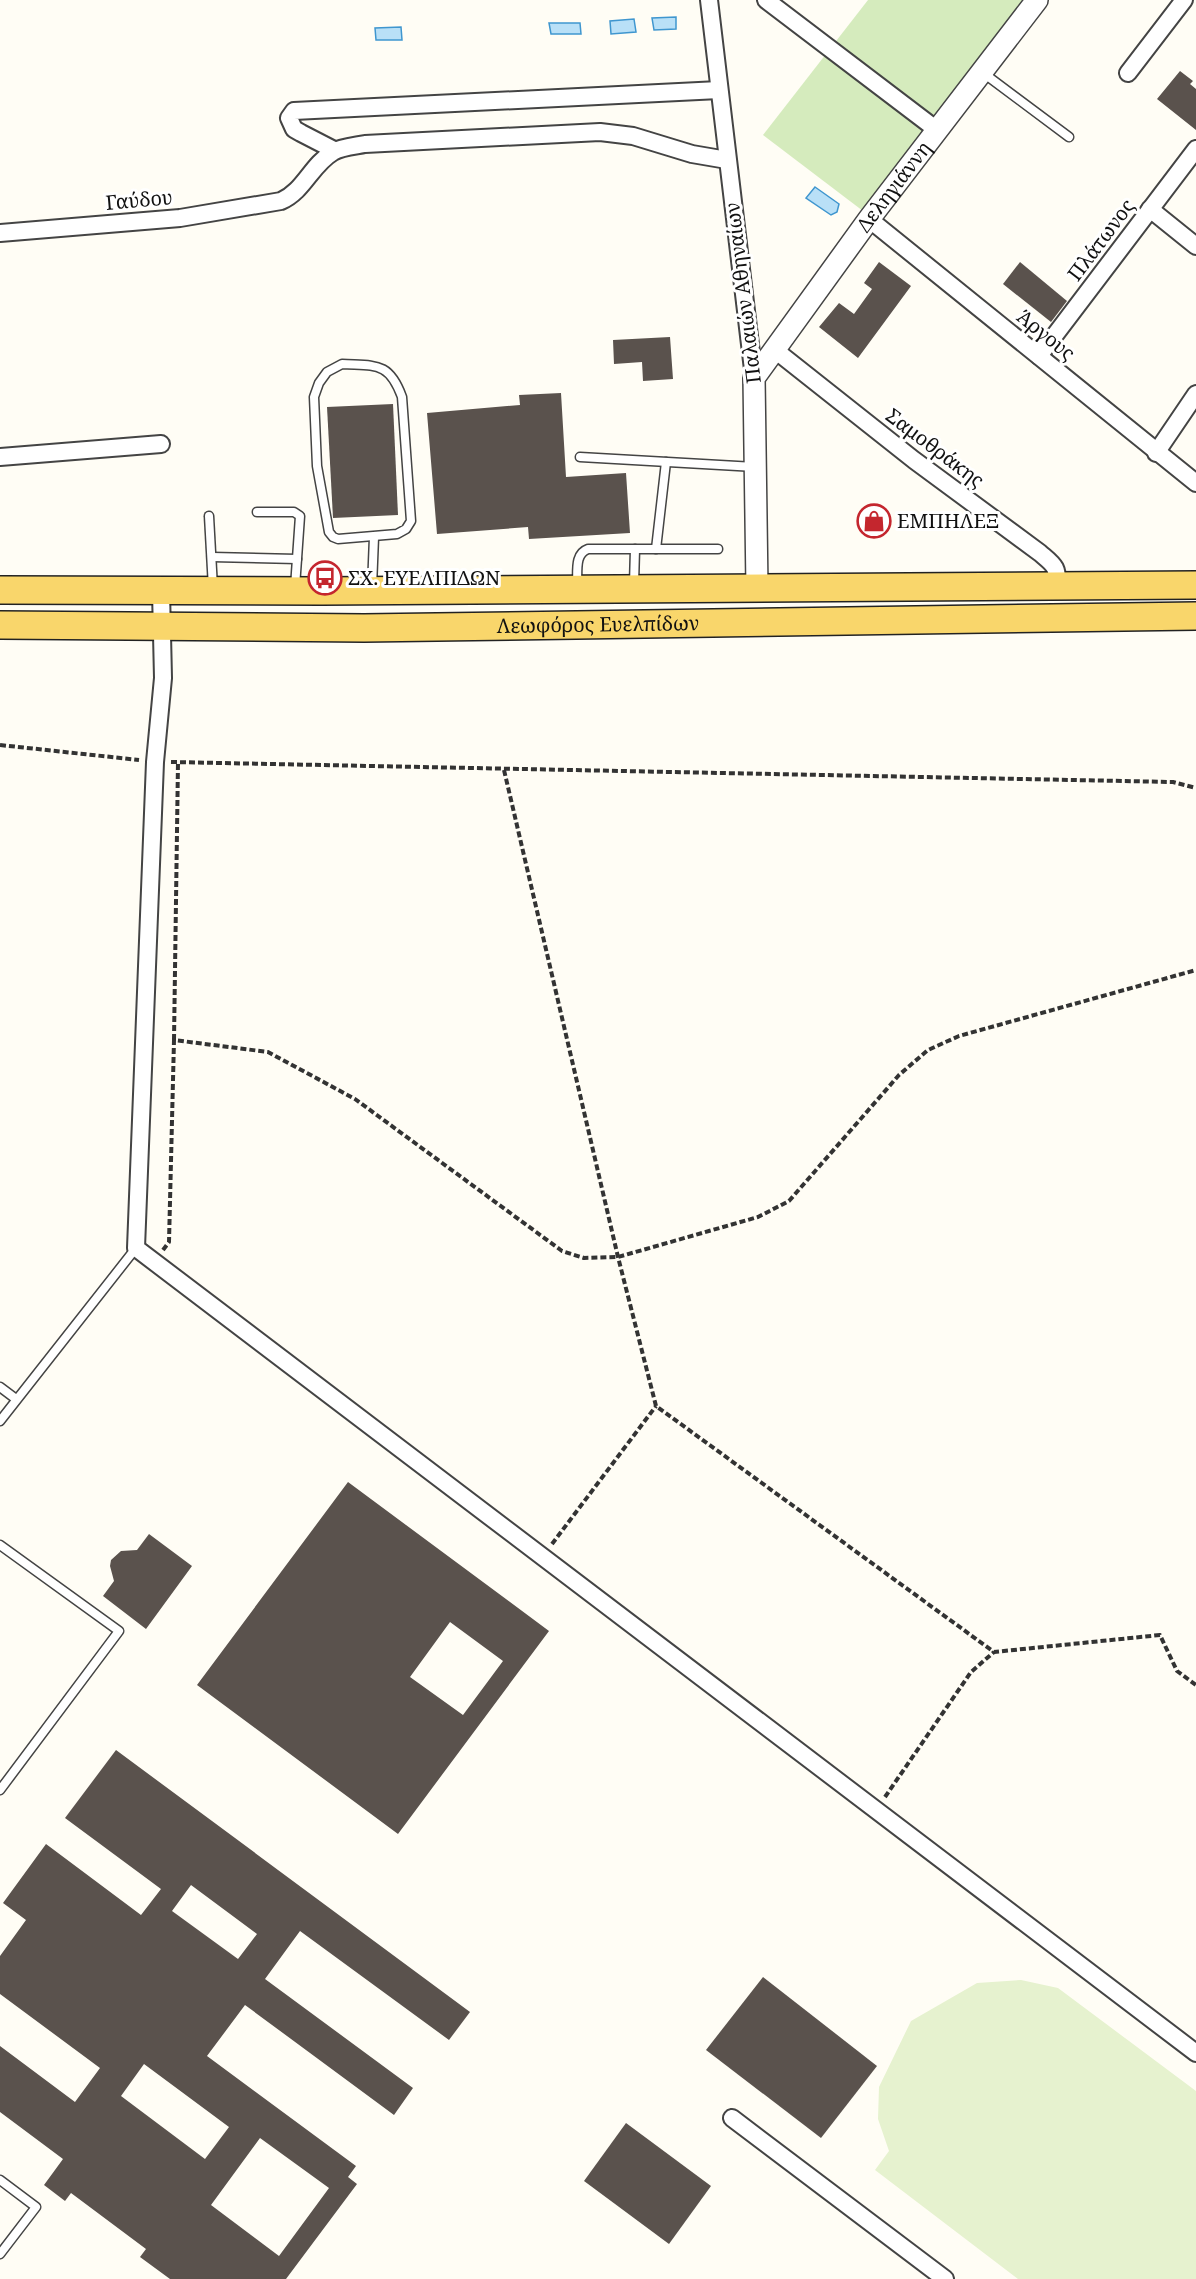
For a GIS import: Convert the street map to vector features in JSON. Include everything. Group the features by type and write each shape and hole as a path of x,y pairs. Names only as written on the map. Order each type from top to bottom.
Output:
{"main road":[{"name":"Λεωφόρος Ευελπίδων","path":"0,590 295,591 1196,585"},
{"name":"Λεωφόρος Ευελπίδων","path":"0,625 364,628 1196,616"}],"street":[{"name":"Παλαιών Αθηναίων","path":"709,0 754,378 757,588"},
{"path":"766,0 937,130"},
{"name":"Δεληγιάννη","path":"754,378 869,219 1037,0"},
{"path":"1128,73 1184,0"},
{"path":"719,90 294,111 289,118 294,129 334,150 365,144 600,132 633,136 692,154 728,160"},
{"name":"Πλάτωνος","path":"1039,356 1196,149"},
{"name":"Γαύδου","path":"0,233 180,218 281,201 291,197 321,160 334,150"},
{"path":"1150,209 1196,246"},
{"name":"Άργους","path":"869,219 1196,483"},
{"name":"Σαμοθράκης","path":"774,350 914,460 1040,553 1054,565 1057,572 1057,586"},
{"path":"1156,453 1196,394"},
{"path":"0,457 161,444"},
{"path":"161,591 162,678 155,762 136,1248 1196,2053"},
{"path":"732,2118 945,2279"}],"lane":[{"path":"982,72 1069,137"},
{"path":"342,364 381,367 396,380 402,397 411,521 406,529 397,534 374,537 338,539 329,532 317,466 314,397 319,383 327,372 342,364"},
{"path":"580,457 756,467"},
{"path":"656,549 666,462"},
{"path":"257,512 298,513 300,516 295,591"},
{"path":"208,516 213,591"},
{"path":"372,590 374,537"},
{"path":"577,589 578,556 588,549 718,549"},
{"path":"633,589 635,549"},
{"path":"212,557 297,559"},
{"path":"0,1421 136,1248"},
{"path":"0,1387 16,1399"},
{"path":"0,1545 119,1631 0,1790"},
{"path":"0,2180 36,2206 0,2254"}],"path":[{"path":"0,745 155,762 1173,782 1196,788"},
{"path":"154,1263 169,1242 178,762"},
{"path":"504,770 618,1257 656,1406 994,1652"},
{"path":"174,1040 268,1052 355,1099 562,1251 584,1258 618,1257 758,1217 789,1201 899,1076 928,1050 959,1036 1196,970"},
{"path":"542,1557 656,1406"},
{"path":"876,1810 971,1672 994,1652 1160,1635 1177,1671 1196,1685"}],"green space":[{"path":"868,0 1024,0 863,211 763,135"},
{"path":"1021,1980 1058,1988 1196,2091 1196,2279 1018,2279 875,2170 889,2151 878,2119 879,2087 911,2021 977,1983"}],"water":[{"path":"676,17 676,29 654,30 652,18"},
{"path":"634,19 636,32 611,34 610,21"},
{"path":"549,23 580,23 581,34 551,34"},
{"path":"401,27 402,40 376,40 375,28"},
{"path":"815,187 839,204 837,212 831,215 806,198"}],"building":[{"path":"1180,71 1193,81 1190,84 1196,89 1196,130 1157,99"},
{"path":"879,262 911,286 858,358 819,327 839,303 854,314 872,289 864,283"},
{"path":"1020,262 1067,301 1051,322 1003,284"},
{"path":"670,337 673,379 643,381 642,362 614,364 613,340"},
{"path":"561,393 566,477 626,473 630,533 529,539 528,527 437,534 427,413 520,405 519,395"},
{"path":"393,404 398,515 333,518 327,407"},
{"path":"348,1482 549,1631 398,1834 197,1685","holes":["450,1622 503,1661 463,1715 410,1677"]},
{"path":"149,1534 192,1566 146,1629 103,1596 114,1581 110,1566 111,1560 121,1551 137,1550"},
{"path":"116,1750 470,2012 449,2040 300,1931 265,1979 413,2088 394,2115 245,2005 207,2056 356,2166 348,2177 357,2184 286,2279 170,2279 140,2257 146,2249 71,2193 65,2201 44,2185 63,2159 0,2112 0,2046 75,2102 100,2068 0,1994 0,1956 26,1920 3,1903 46,1844 141,1915 161,1889 65,1818","holes":["191,1885 257,1934 238,1959 172,1911","144,2064 229,2127 205,2159 121,2096","260,2138 329,2188 279,2256 211,2205"]},
{"path":"763,1977 877,2066 821,2138 706,2050"},
{"path":"626,2123 711,2186 669,2244 584,2181"}],"place":[{"name":"ΕΜΠΗΛΕΞ","path":"874,521"},
{"name":"ΣΧ. ΕΥΕΛΠΙΔΩΝ","path":"325,578"}]}
